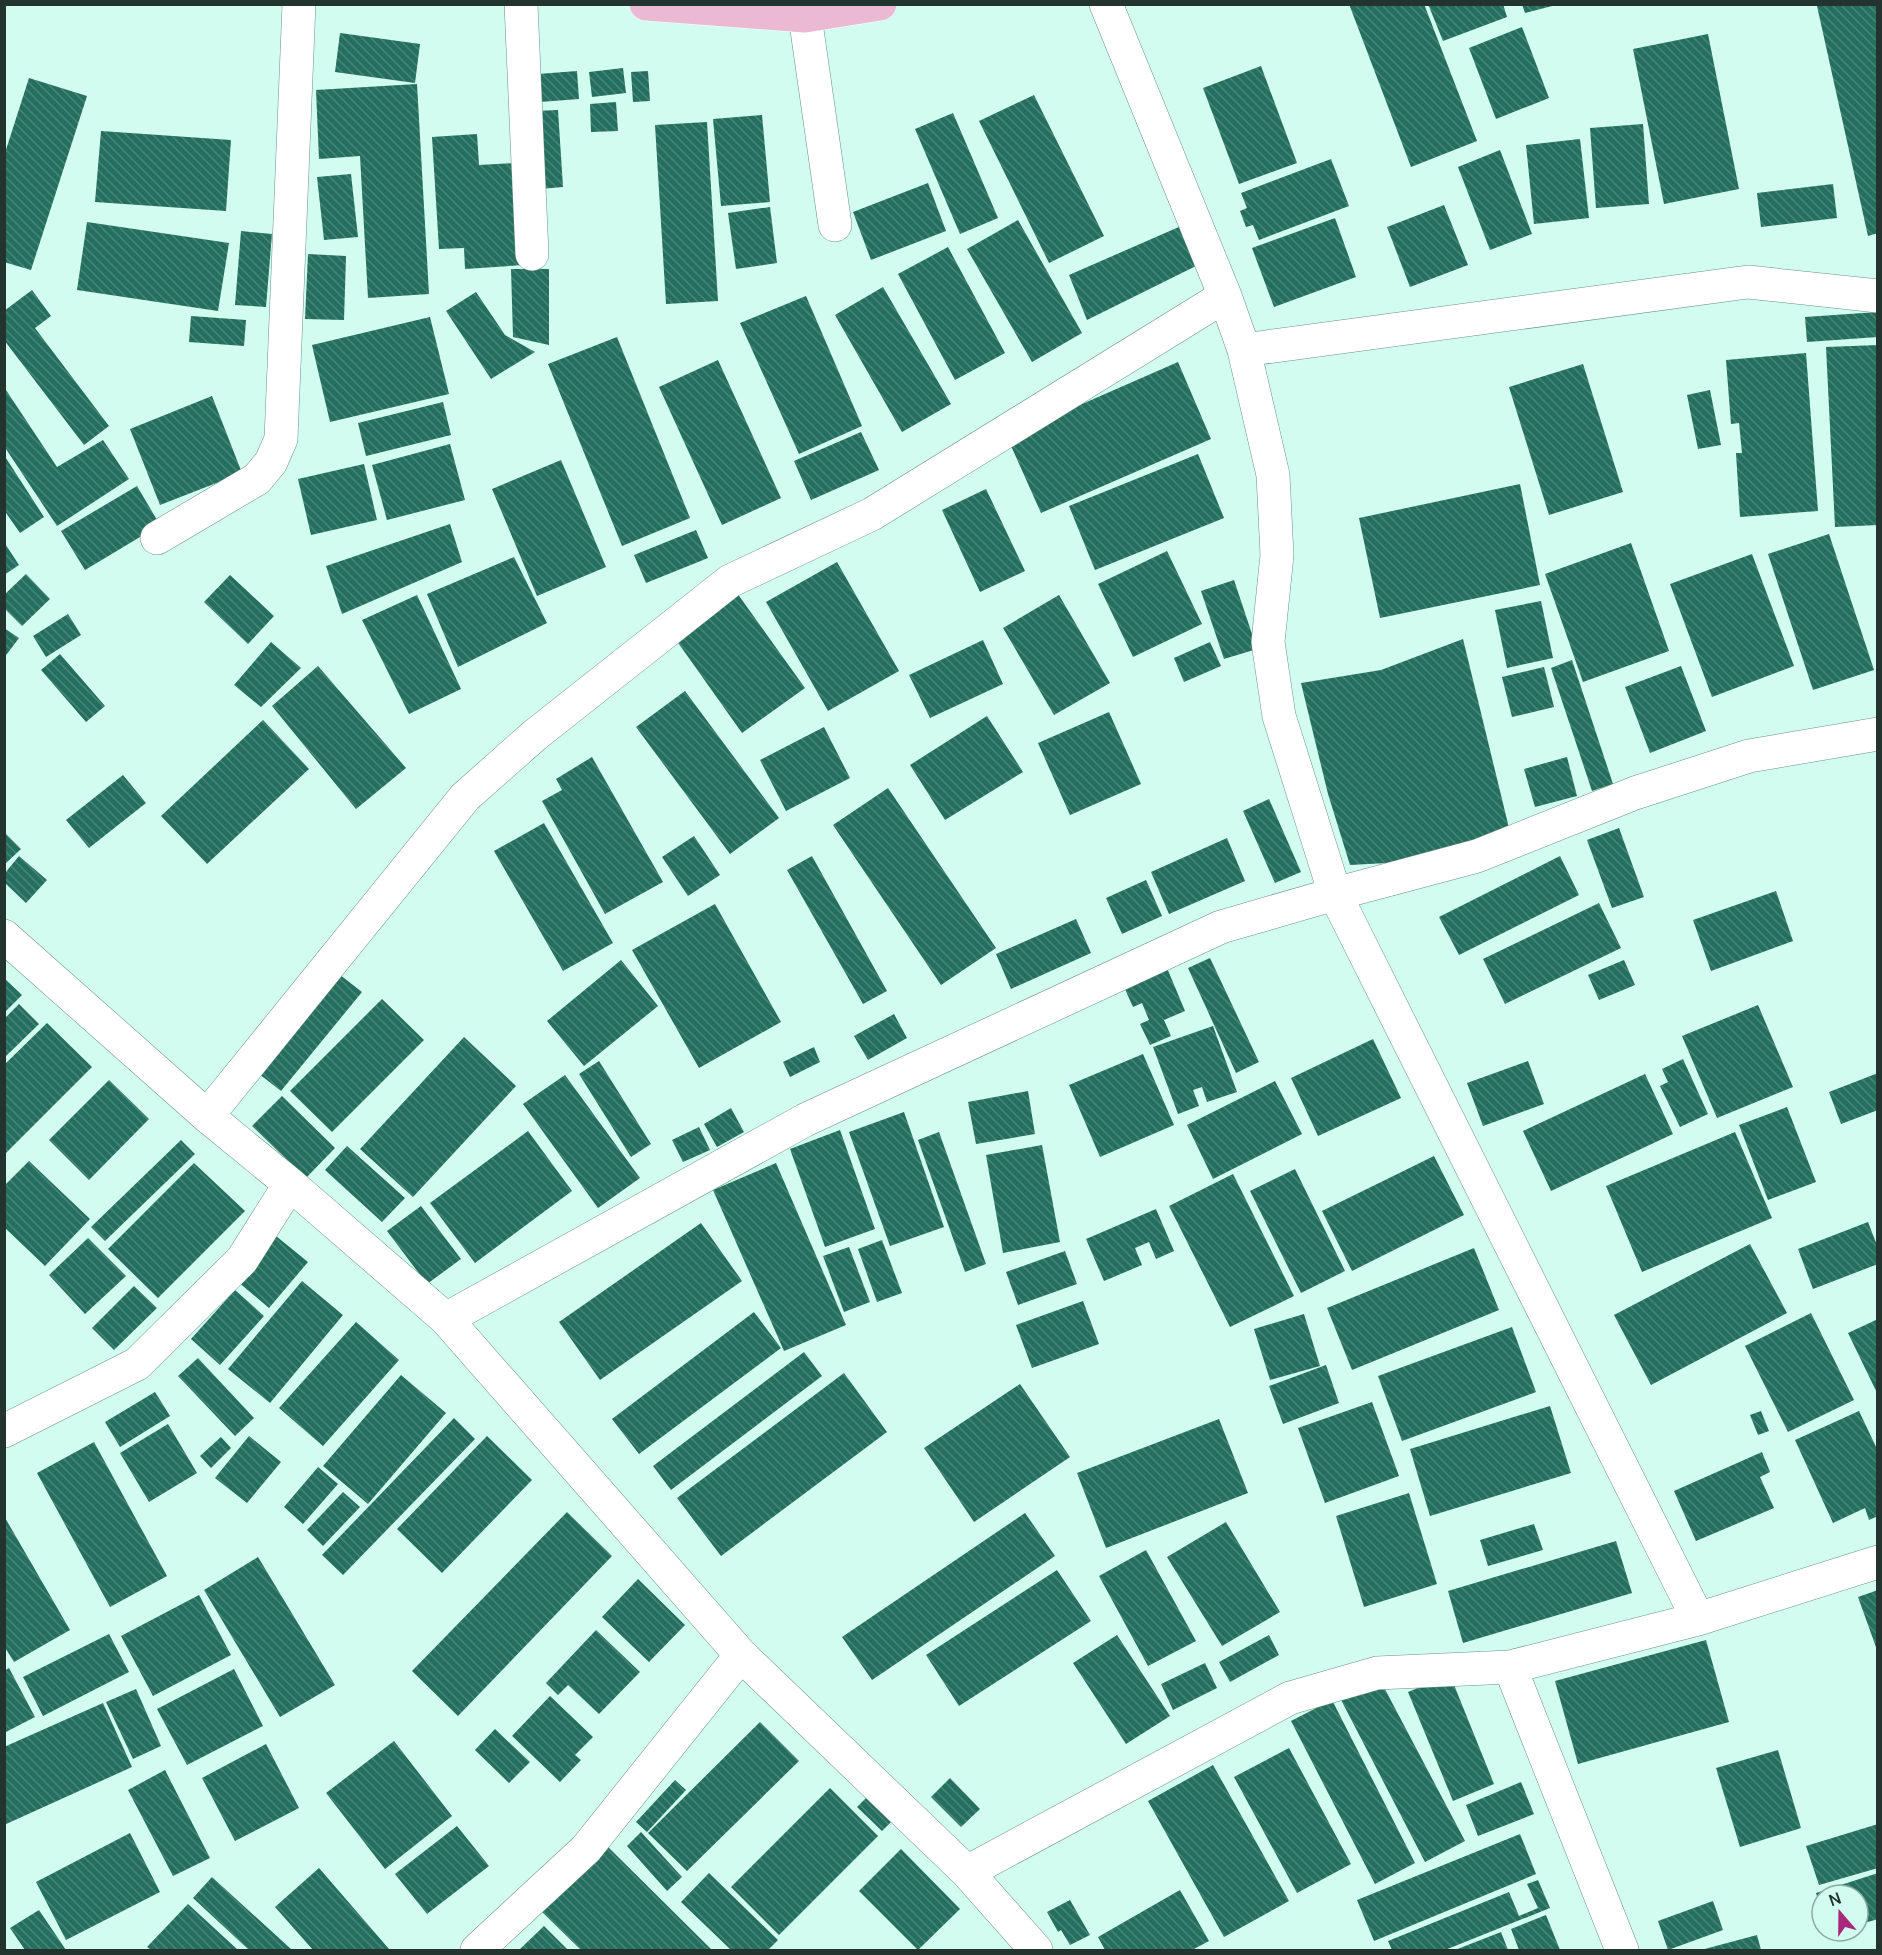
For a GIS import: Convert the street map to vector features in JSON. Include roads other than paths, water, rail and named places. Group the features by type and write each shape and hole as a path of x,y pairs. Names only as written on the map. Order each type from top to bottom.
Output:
{"main road":[{"path":"646,4 805,16 880,4"}],"street":[{"path":"157,538 257,479 271,462 281,440 299,4"},
{"path":"521,4 532,254"},
{"path":"1106,4 1225,296 1244,350 1273,474 1277,555 1268,642 1279,716 1335,894 1698,1619"},
{"path":"805,16 835,225"},
{"path":"1244,350 1748,282 1878,296"},
{"path":"207,1116 465,797 535,735 730,581 872,514 1225,296"},
{"path":"446,1320 806,1120 1221,927 1477,856 1635,793 1749,756 1878,734"},
{"path":"4,936 207,1116 290,1184 446,1320 741,1655 967,1872 1036,1950"},
{"path":"4,1431 137,1364 243,1260 290,1184"},
{"path":"967,1872 1290,1698 1377,1673 1510,1667 1698,1619 1878,1562"},
{"path":"477,1950 586,1849 741,1655"},
{"path":"1510,1667 1622,1950"}]}
